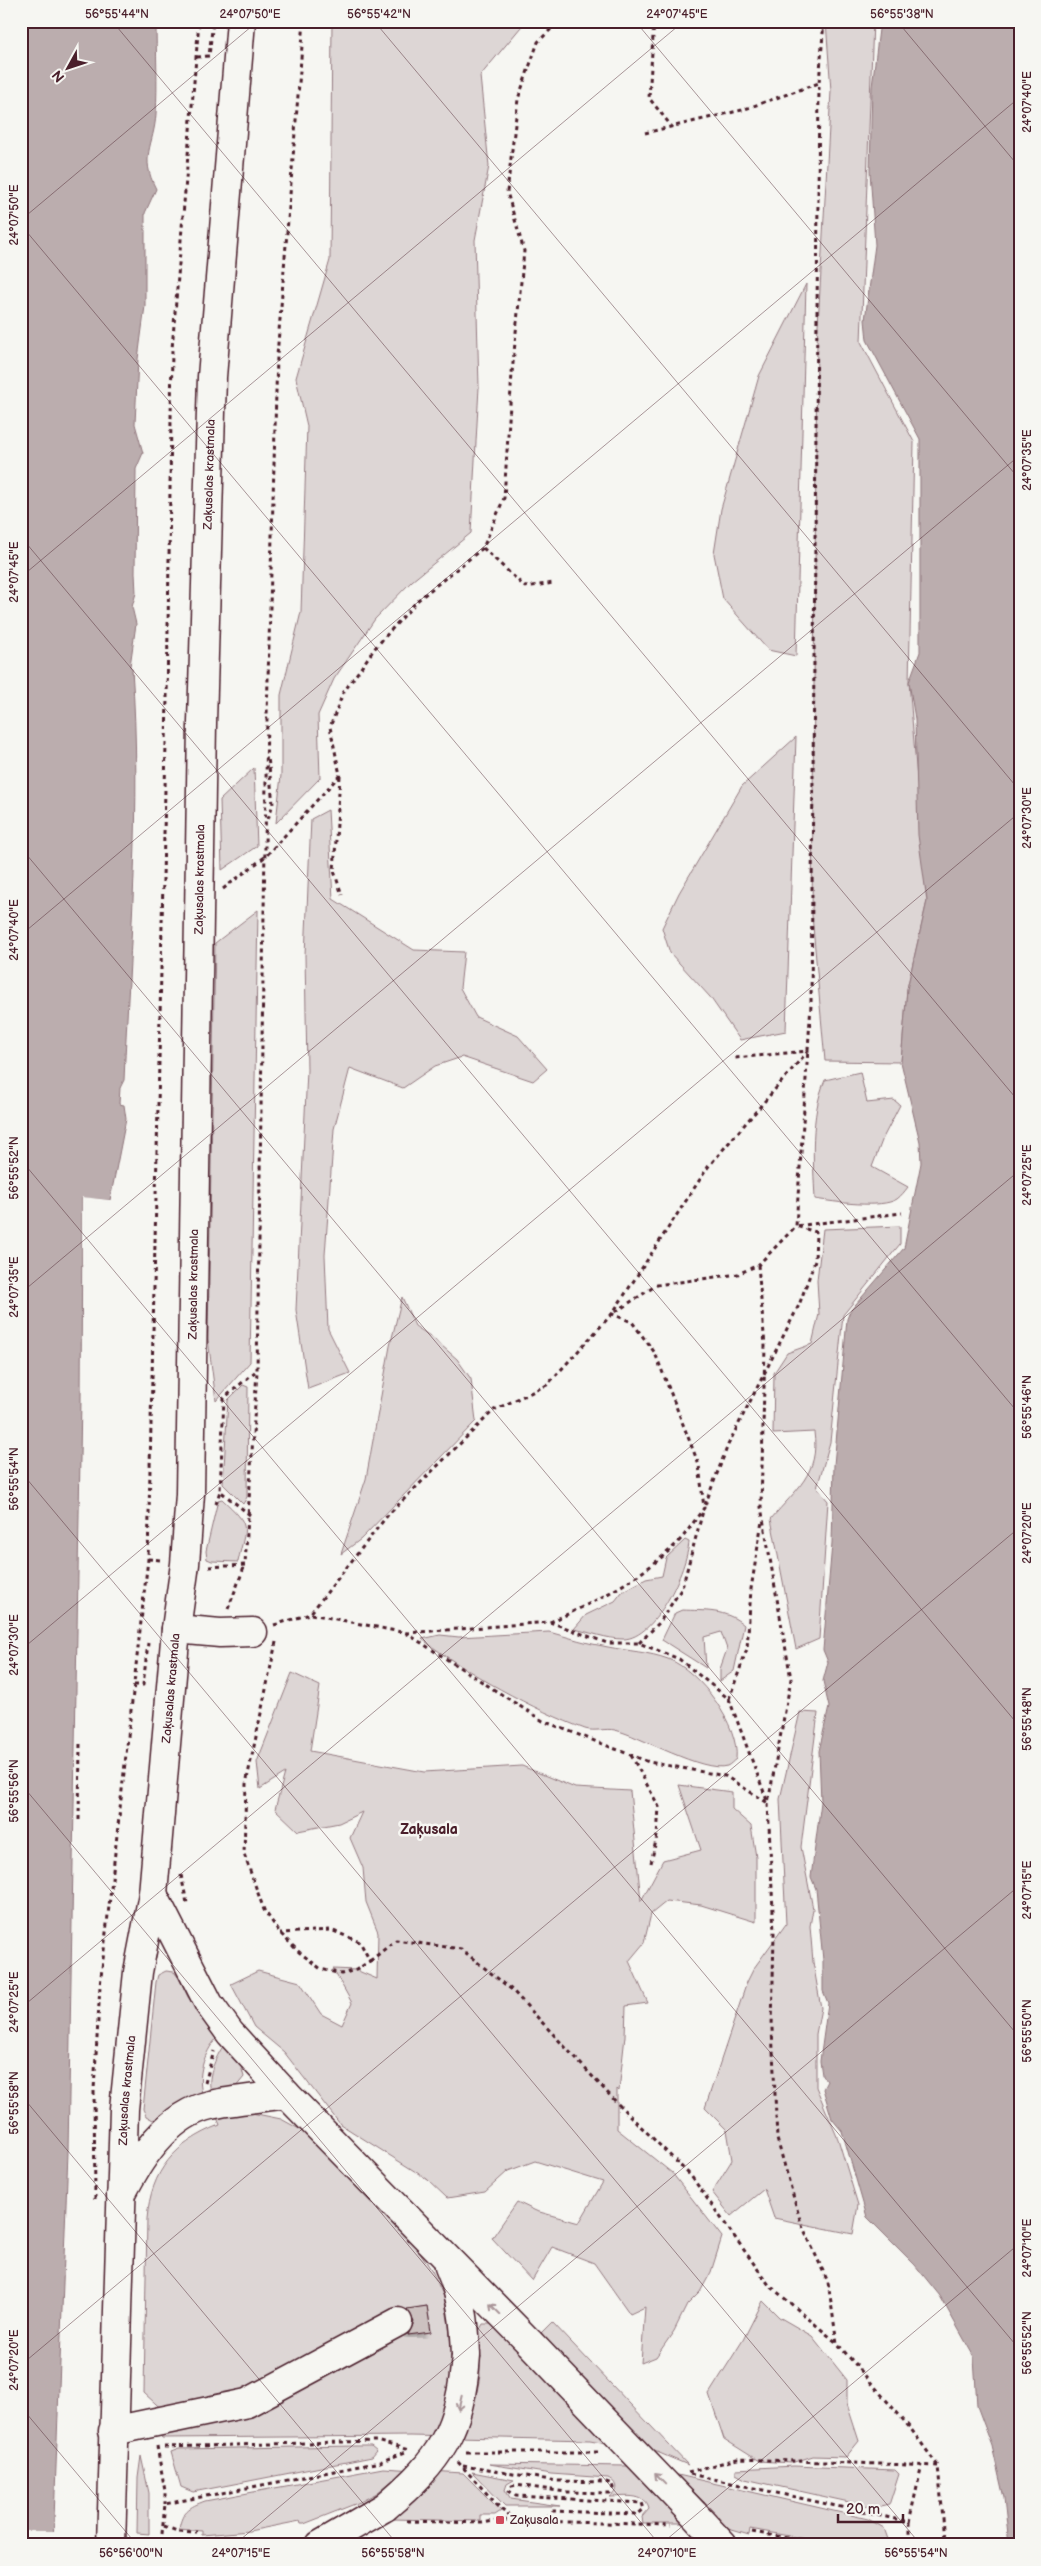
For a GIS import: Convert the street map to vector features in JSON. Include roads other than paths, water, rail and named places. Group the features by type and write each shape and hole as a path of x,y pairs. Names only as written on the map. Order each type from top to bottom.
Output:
{"main road":[{"name":"Zaķusalas krastmala","path":"111,2545 113,2430 125,2099 138,1972 153,1894 176,1629 185,1564 190,1484 198,907 212,377 242,21"},
{"path":"176,1629 220,1633 270,1632"},
{"path":"153,1894 209,2004 230,2033 445,2259 530,2343 686,2520 723,2545"},
{"path":"121,2195 139,2160 164,2133 190,2114 208,2105 286,2094"},
{"path":"320,2545 396,2514 416,2481 431,2464 443,2445 459,2410 464,2385 466,2355 465,2318 458,2289 445,2259"},
{"path":"113,2430 246,2403 398,2322"}],"place":[{"name":"Zaķusala","path":"500,2520"}],"district":[{"name":"Zaķusala","path":"429,1829"}]}
